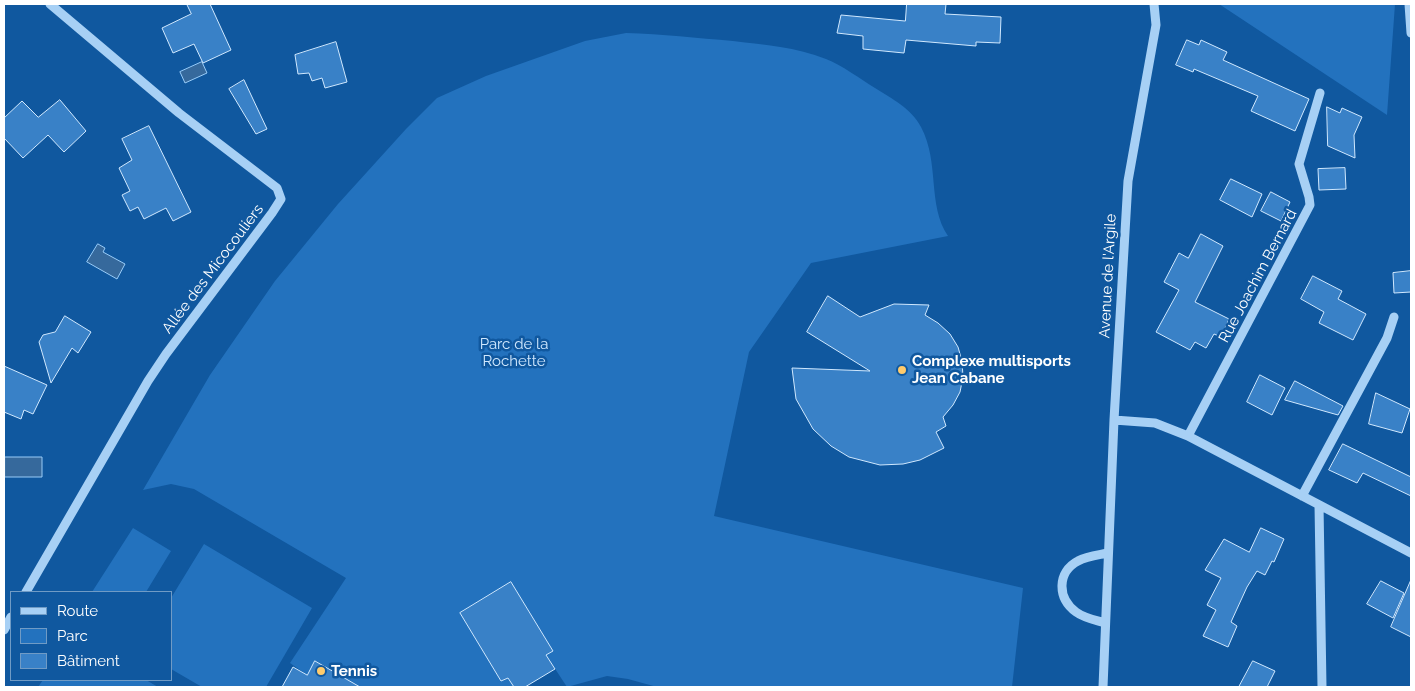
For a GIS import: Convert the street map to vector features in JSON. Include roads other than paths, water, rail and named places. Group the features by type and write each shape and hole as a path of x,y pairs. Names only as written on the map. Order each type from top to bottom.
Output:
{"street":[{"name":"Allée des Micocouliers","path":"27,591 148,381 183,331 272,214 280,199 277,188 179,113 50,4"},
{"name":"Avenue de l'Argile","path":"1103,687 1114,420 1128,181 1156,25 1154,4"},
{"path":"1408,4 1411,33"},
{"name":"Rue Joachim Bernard","path":"1188,436 1310,206 1309,197 1298,164 1320,93"},
{"path":"1302,496 1387,338 1394,318"},
{"path":"1114,420 1155,423 1188,436 1411,553"},
{"path":"1319,505 1322,687"},
{"path":"1105,622 1085,616 1069,606 1064,598 1062,583 1064,575 1073,564 1088,557 1108,553"},
{"path":"4,630 10,619"}],"place":[{"name":"Complexe multisports Jean Cabane","path":"902,370"},
{"name":"Tennis","path":"321,671"}],"park label":[{"name":"Parc de la Rochette","path":"514,352"}]}
